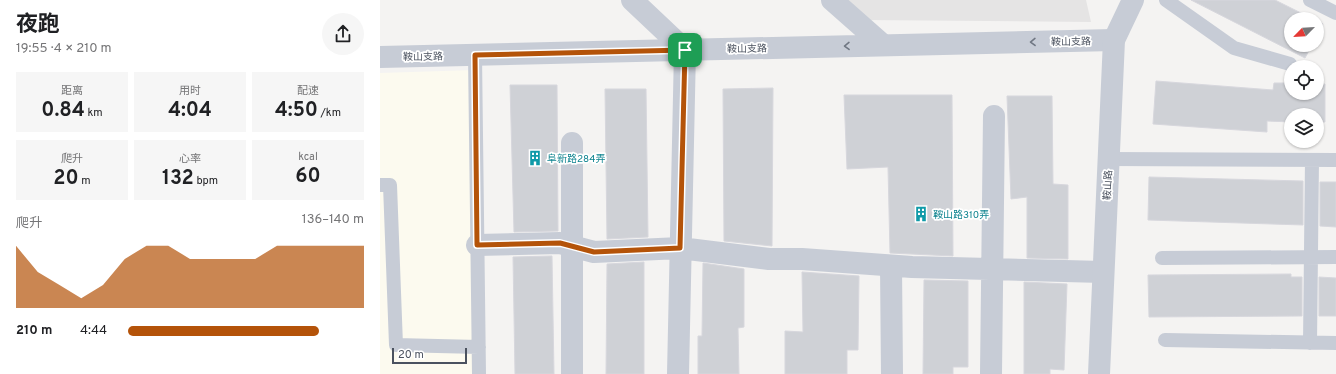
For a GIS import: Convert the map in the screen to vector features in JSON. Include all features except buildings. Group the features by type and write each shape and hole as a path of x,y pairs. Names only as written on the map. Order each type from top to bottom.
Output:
{"street":[{"path":"632,0 685,50 678,374"},
{"path":"832,0 883,45"},
{"name":"鞍山路","path":"1098,374 1114,40 1133,0"},
{"name":"鞍山支路","path":"380,57 1114,40"},
{"path":"991,374 994,116"},
{"path":"572,143 572,374"},
{"path":"477,245 560,243 594,252 680,248 769,259 802,259 891,266 1103,272"},
{"path":"891,266 892,374"}],"lane":[{"path":"1166,0 1234,48 1284,62"},
{"path":"1310,0 1336,13"},
{"path":"475,55 479,374"},
{"path":"1108,159 1336,160"},
{"path":"1310,343 1312,160"},
{"path":"380,185 390,185 396,345 479,347"},
{"path":"1162,258 1336,257"},
{"path":"1165,340 1336,343"}],"shaded area":[{"path":"841,0 1086,0 1091,22 864,20"},
{"path":"474,70 478,374 380,374 380,73"}],"place":[{"name":"阜新路284弄","path":"535,158"},
{"name":"鞍山路310弄","path":"921,214"}],"route":[{"path":"685,50 680,248 594,252 560,243 477,245 475,55 685,50"}]}
